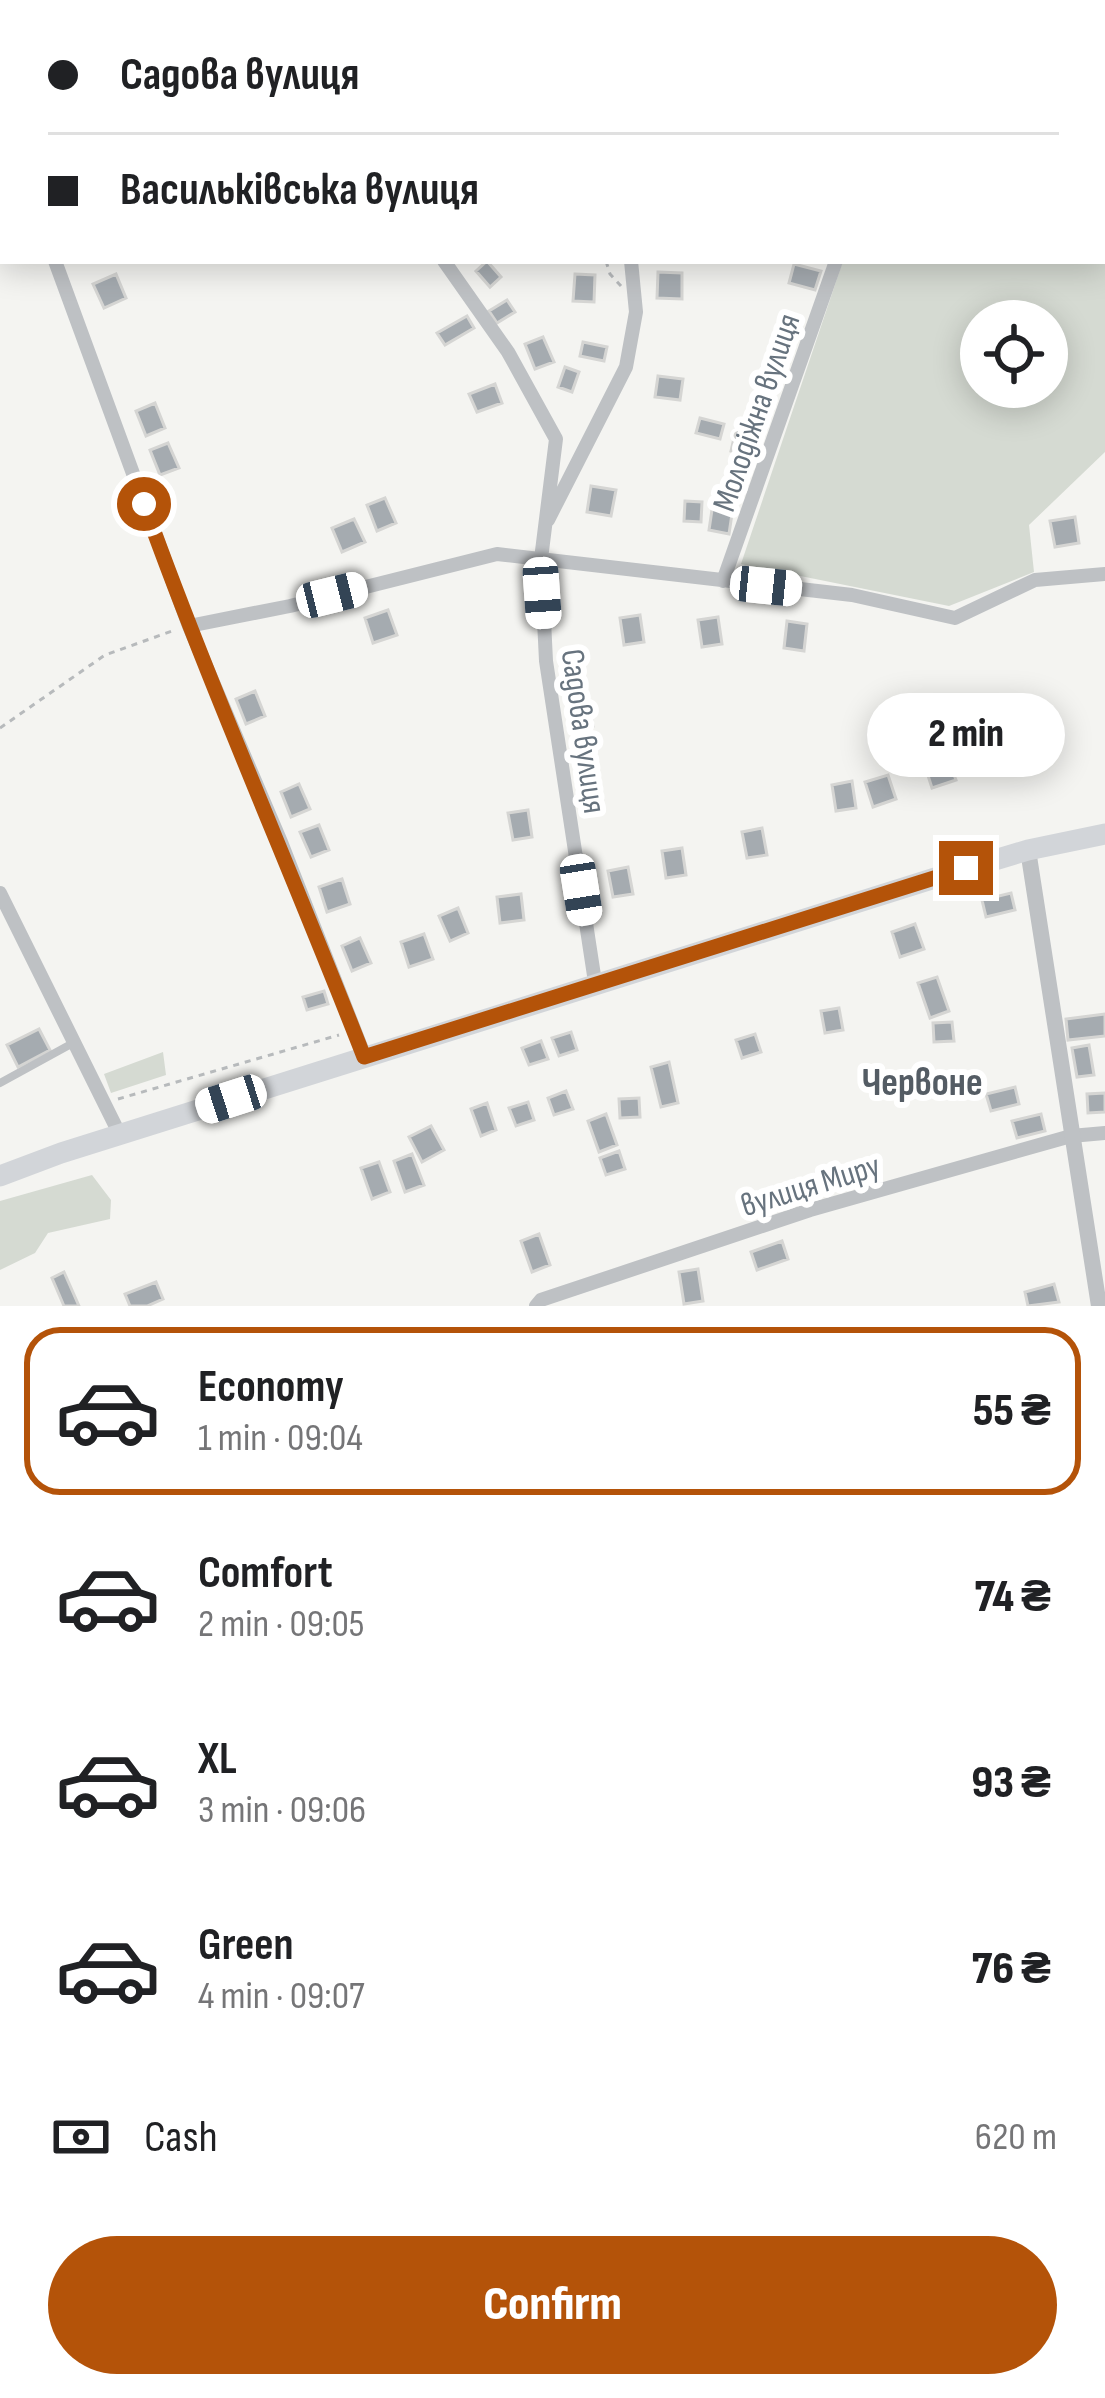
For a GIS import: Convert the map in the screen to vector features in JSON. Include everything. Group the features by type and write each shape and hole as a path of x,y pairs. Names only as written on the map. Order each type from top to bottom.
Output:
{"main road":[{"path":"0,1176 595,982 1028,850 1105,834"}],"street":[{"path":"56,264 189,626 364,1057"},
{"path":"446,264 508,352 556,439 589,445"},
{"path":"545,524 626,367 636,312 631,264"},
{"name":"Молодіжна вулиця","path":"724,581 835,264"},
{"name":"Садова вулиця","path":"556,439 541,559 546,661 595,982"},
{"path":"189,626 496,554 852,595 955,618 1035,580 1105,574"},
{"path":"1028,850 1099,1306"},
{"path":"0,892 120,1135"},
{"name":"вулиця Миру","path":"536,1306 542,1300 809,1210 1070,1136 1105,1132"}],"lane":[{"path":"0,1083 75,1042"}],"path":[{"path":"0,728 105,655 189,626"},
{"path":"104,1103 354,1030"}],"shaded area":[{"path":"842,264 1105,264 1105,452 1029,525 1034,572 949,606 741,564"},
{"path":"163,1052 166,1075 111,1093 104,1074"},
{"path":"92,1175 111,1200 110,1219 48,1233 35,1253 0,1270 0,1201"}],"building":[{"path":"490,264 501,277 490,287 476,271"},
{"path":"794,264 821,271 815,290 789,283"},
{"path":"658,272 682,273 682,299 657,298"},
{"path":"116,274 126,298 104,308 93,284"},
{"path":"575,274 595,275 594,302 573,301"},
{"path":"507,300 515,312 497,323 489,311"},
{"path":"467,316 474,328 445,345 437,333"},
{"path":"543,337 554,362 535,369 525,344"},
{"path":"583,342 607,347 604,361 580,356"},
{"path":"565,367 579,372 572,392 558,387"},
{"path":"658,376 683,379 680,400 655,397"},
{"path":"495,384 502,403 477,412 469,394"},
{"path":"155,403 165,428 146,436 136,411"},
{"path":"700,418 724,424 720,439 696,433"},
{"path":"737,425 761,430 755,456 731,451"},
{"path":"168,443 179,468 160,475 150,450"},
{"path":"591,486 616,490 611,516 587,512"},
{"path":"385,498 396,523 377,531 367,505"},
{"path":"685,501 702,502 701,522 684,521"},
{"path":"713,503 733,507 729,534 709,530"},
{"path":"1075,517 1079,543 1055,547 1050,521"},
{"path":"354,519 365,542 342,552 332,528"},
{"path":"388,610 397,635 373,643 365,618"},
{"path":"640,615 644,642 624,645 620,618"},
{"path":"718,617 722,644 702,647 698,620"},
{"path":"787,621 807,624 804,651 784,648"},
{"path":"255,691 265,716 246,724 236,699"},
{"path":"588,699 593,726 573,730 568,703"},
{"path":"1033,727 1042,752 1018,760 1010,735"},
{"path":"947,756 956,780 932,788 924,763"},
{"path":"888,775 896,799 873,807 865,782"},
{"path":"852,781 856,808 836,811 832,785"},
{"path":"299,784 310,809 291,817 281,792"},
{"path":"528,810 532,837 513,840 508,813"},
{"path":"319,825 329,850 311,857 300,832"},
{"path":"762,828 767,855 747,858 742,832"},
{"path":"682,848 686,875 666,878 662,851"},
{"path":"628,867 633,894 613,897 608,871"},
{"path":"342,879 350,904 327,912 319,887"},
{"path":"1011,893 1015,910 986,917 982,900"},
{"path":"521,894 524,920 500,923 497,897"},
{"path":"458,908 468,933 450,941 439,916"},
{"path":"915,924 924,949 900,957 892,932"},
{"path":"424,934 433,959 409,967 401,942"},
{"path":"360,938 371,963 352,971 342,946"},
{"path":"937,977 949,1011 930,1018 918,983"},
{"path":"324,991 328,1004 307,1010 303,997"},
{"path":"839,1008 843,1030 825,1033 821,1011"},
{"path":"1105,1014 1105,1036 1068,1040 1066,1019"},
{"path":"952,1022 954,1041 934,1042 933,1023"},
{"path":"39,1029 50,1050 18,1067 7,1045"},
{"path":"571,1032 577,1050 559,1056 552,1038"},
{"path":"755,1034 761,1052 742,1058 736,1040"},
{"path":"541,1041 548,1059 529,1065 522,1048"},
{"path":"1089,1045 1094,1075 1077,1077 1072,1048"},
{"path":"669,1062 678,1103 661,1107 651,1067"},
{"path":"1015,1087 1019,1104 991,1111 986,1094"},
{"path":"566,1091 573,1109 554,1115 548,1098"},
{"path":"1105,1093 1105,1112 1088,1113 1087,1094"},
{"path":"639,1098 640,1117 620,1118 619,1099"},
{"path":"528,1102 534,1120 516,1126 509,1108"},
{"path":"487,1103 496,1130 481,1136 471,1109"},
{"path":"606,1114 617,1145 599,1152 588,1121"},
{"path":"1041,1114 1045,1131 1017,1138 1012,1121"},
{"path":"431,1126 444,1150 422,1162 409,1137"},
{"path":"619,1151 625,1169 606,1175 600,1158"},
{"path":"412,1154 424,1185 405,1192 394,1161"},
{"path":"379,1162 390,1192 372,1199 361,1168"},
{"path":"539,1234 550,1265 532,1272 521,1241"},
{"path":"782,1241 788,1259 757,1270 751,1252"},
{"path":"698,1269 703,1301 684,1304 679,1272"},
{"path":"64,1272 79,1306 64,1306 52,1278"},
{"path":"156,1282 163,1299 130,1306 125,1294"},
{"path":"1054,1284 1059,1302 1028,1306 1025,1292"}],"district":[{"name":"Червоне","path":"922,1081"}],"route":[{"path":"144,504 364,1057 966,868"}]}
